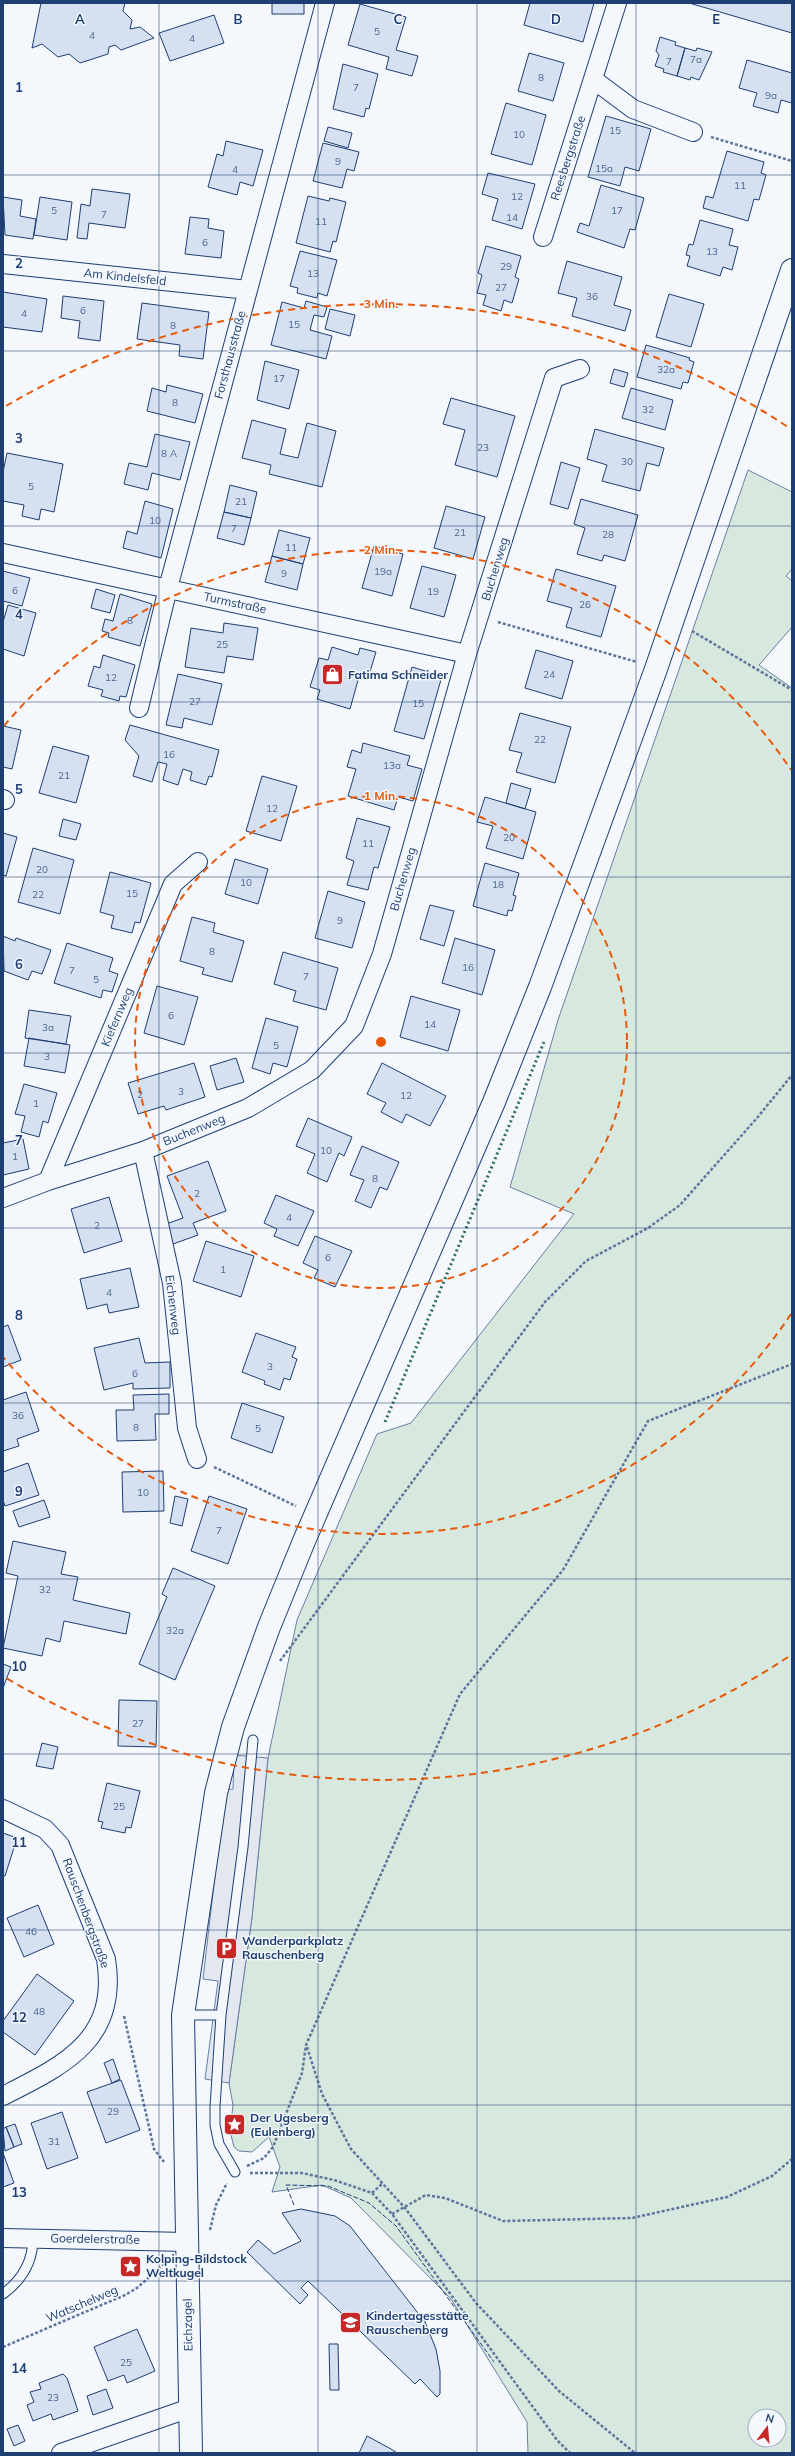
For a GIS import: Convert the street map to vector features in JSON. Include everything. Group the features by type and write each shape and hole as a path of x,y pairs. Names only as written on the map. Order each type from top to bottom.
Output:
{"main road":[{"name":"Eichzagel","path":"191,2453 183,2015 216,1793 233,1727 315,1515 494,1102 540,987 656,669 792,270"}],"street":[{"name":"Forsthausstraße","path":"139,708 168,588 325,3"},
{"name":"Reesbergstraße","path":"543,237 594,80 617,3"},
{"path":"594,80 633,109 693,132"},
{"name":"Am Kindelsfeld","path":"3,264 248,290"},
{"name":"Buchenweg","path":"3,1198 48,1181 143,1151 248,1108 312,1070 354,1026 382,954 467,654 480,617 554,378 580,370"},
{"name":"Turmstraße","path":"3,553 467,654"},
{"name":"Kiefernweg","path":"48,1181 173,884 198,862"},
{"name":"Eichenweg","path":"143,1151 172,1283 187,1428 197,1459"},
{"name":"Rauschenbergstraße","path":"3,1809 45,1829 60,1845 106,1959 109,1978 103,2011 92,2034 73,2057 53,2070 3,2096"},
{"name":"Goerdelerstraße","path":"3,2238 186,2242"},
{"path":"61,2453 190,2408"}],"lane":[{"path":"235,2172 219,2144 215,2125 221,2015 242,1847 253,1740"},
{"path":"183,2015 221,2015"},
{"path":"3,2294 17,2282 26,2271 31,2257 33,2238"}],"path":[{"path":"693,132 792,161"},
{"path":"480,617 656,669"},
{"path":"672,620 792,690"},
{"path":"278,1664 545,1302 586,1261 648,1228 680,1205 757,1118 792,1075"},
{"path":"210,2236 216,2204 228,2181 235,2172 264,2158 273,2147 302,2073 306,2045 460,1694 563,1570 648,1421 792,1364"},
{"path":"197,1459 315,1515"},
{"path":"106,1996 119,1997 156,2154 166,2162 185,2163"},
{"path":"306,2045 322,2094 351,2149 405,2208 476,2303 560,2391 635,2453"},
{"path":"392,2214 426,2195 445,2198 503,2220 632,2218 727,2197 772,2176 792,2158"},
{"path":"235,2172 302,2173 334,2180 372,2193 392,2214 556,2440 570,2453"},
{"path":"372,2193 383,2183"},
{"name":"Watschelweg","path":"3,2347 125,2295 137,2288 161,2267"}],"shaded area":[{"path":"748,470 792,492 792,569 786,576 792,581 792,627 759,665 792,688 792,2453 528,2453 527,2422 451,2299 351,2198 322,2185 272,2192 280,2167 269,2137 252,2152 239,2151 234,2147 230,2131 233,2105 229,2083 252,1917 268,1758 297,1620 377,1434 411,1423 574,1214 510,1187 558,1020"},
{"name":"Wanderparkplatz Rauschenberg","path":"234,1755 268,1758 252,1917 229,2083 205,2079 218,1981 203,1979 225,1790 233,1789"}],"building":[{"path":"41,3 125,3 123,11 132,20 130,29 140,27 154,38 121,50 115,45 109,47 108,54 80,63 69,54 58,57 42,44 32,48"},
{"path":"272,3 304,3 304,14 272,14"},
{"path":"530,3 594,3 583,42 524,25"},
{"path":"689,3 792,3 792,33"},
{"path":"360,4 406,17 396,50 418,56 412,76 386,69 389,57 348,45"},
{"path":"214,15 224,43 170,61 159,33"},
{"path":"660,37 676,42 675,45 685,48 677,76 663,72 664,69 655,66 659,55 656,51"},
{"path":"685,48 696,51 697,48 712,52 699,80 691,77 690,80 677,76"},
{"path":"529,53 564,63 553,101 518,91"},
{"path":"747,60 792,73 792,103 781,100 778,113 753,106 757,93 739,88"},
{"path":"343,64 378,74 369,109 366,108 364,117 333,109"},
{"path":"506,103 546,115 532,165 491,154"},
{"path":"606,116 651,129 639,171 625,167 620,186 588,177"},
{"path":"328,127 352,133 348,148 324,141"},
{"path":"226,141 263,150 253,186 240,182 237,195 208,187 217,154 223,156"},
{"path":"323,143 359,152 354,171 347,169 342,188 313,181"},
{"path":"727,151 764,162 761,173 766,175 759,200 754,199 748,221 703,208 706,196 713,198"},
{"path":"488,173 535,184 522,229 492,220 498,199 482,194"},
{"path":"601,185 644,198 635,230 630,229 624,248 577,232 580,223 589,226"},
{"path":"92,189 130,194 125,228 89,223 87,239 77,238 81,204 90,206"},
{"path":"308,196 329,201 330,198 346,202 336,242 333,241 330,252 296,243"},
{"path":"3,197 22,200 20,216 36,219 33,239 5,235"},
{"path":"40,197 72,202 67,240 34,235"},
{"path":"190,217 209,219 208,228 224,231 221,258 185,254"},
{"path":"700,220 733,229 729,245 738,247 732,270 723,267 720,276 687,266 690,256 686,255 689,244 693,245"},
{"path":"486,246 521,256 515,277 519,279 512,303 504,300 501,311 483,305 486,295 477,293 482,275 478,273"},
{"path":"300,251 337,260 327,296 318,293 317,298 297,293 298,288 290,286"},
{"path":"567,261 622,277 614,305 631,310 625,331 572,316 577,298 558,293"},
{"path":"3,292 47,299 42,332 3,327"},
{"path":"669,294 704,304 691,347 656,337"},
{"path":"63,296 104,301 100,341 78,338 80,321 61,318"},
{"path":"306,301 327,307 324,317 314,315 310,330 332,336 326,359 271,345 282,302 304,308"},
{"path":"142,303 209,312 203,359 179,356 180,345 137,339"},
{"path":"330,309 355,315 350,336 325,329"},
{"path":"646,345 690,358 689,360 694,362 688,383 683,382 681,389 637,377"},
{"path":"265,361 299,370 289,409 257,400"},
{"path":"614,369 628,373 624,387 610,383"},
{"path":"167,385 203,394 195,423 147,411 152,388 166,392"},
{"path":"631,388 673,400 665,430 622,418"},
{"path":"451,398 515,416 497,477 455,465 465,430 443,424"},
{"path":"252,420 286,429 280,454 298,458 307,423 336,431 322,487 269,474 271,465 242,458"},
{"path":"595,429 664,448 659,466 647,463 640,491 602,481 607,465 587,459"},
{"path":"155,434 190,442 180,480 152,473 148,490 124,484 129,463 147,467"},
{"path":"7,453 63,464 54,512 41,509 39,520 22,516 24,505 3,501 3,472"},
{"path":"561,462 580,468 568,509 550,504"},
{"path":"230,485 257,492 251,518 224,512"},
{"path":"581,499 638,515 625,561 604,555 602,561 577,554 585,528 574,524"},
{"path":"145,501 173,509 161,558 123,548 127,531 137,534"},
{"path":"446,506 485,517 473,559 434,548"},
{"path":"224,512 251,518 244,545 217,538"},
{"path":"279,530 310,538 303,564 272,556"},
{"path":"374,546 403,554 392,596 362,588"},
{"path":"272,556 303,564 297,590 265,582"},
{"path":"422,566 456,575 444,617 410,608"},
{"path":"556,569 616,586 601,637 566,627 572,608 547,601"},
{"path":"3,571 30,578 22,606 3,601"},
{"path":"96,589 115,595 110,613 91,608"},
{"path":"120,594 152,604 140,646 108,637 109,633 102,631 105,619 113,621"},
{"path":"8,605 36,613 24,656 3,649 3,622"},
{"path":"224,623 258,628 253,660 227,656 224,673 185,667 191,628 223,633"},
{"path":"332,647 358,655 360,648 376,652 369,675 360,673 350,709 317,699 320,690 310,687 319,658 328,660"},
{"path":"536,650 573,661 562,699 525,688"},
{"path":"103,655 135,665 126,697 120,696 119,701 101,696 103,690 88,686 94,666 100,668"},
{"path":"412,667 442,676 424,739 394,731"},
{"path":"178,674 222,684 212,725 184,718 182,728 166,725"},
{"path":"520,713 571,727 555,783 516,772 522,753 509,750"},
{"path":"130,725 219,750 212,777 209,776 206,785 190,780 192,772 183,769 178,785 163,780 167,764 158,762 152,782 133,776 139,756 125,740"},
{"path":"3,726 21,730 12,769 3,767"},
{"path":"363,743 410,756 407,765 422,769 413,801 398,797 394,810 348,796 356,769 347,767 352,750 361,753"},
{"path":"53,746 89,756 76,803 39,793"},
{"path":"262,776 297,786 281,841 246,831"},
{"path":"511,783 531,789 525,809 506,803"},
{"path":"485,797 536,812 523,859 486,848 493,826 477,822"},
{"path":"357,818 390,827 378,868 374,867 368,890 347,885 354,861 346,858"},
{"path":"63,819 81,824 76,840 59,836"},
{"path":"3,833 17,837 6,876 3,875"},
{"path":"33,848 74,860 60,914 18,902"},
{"path":"235,859 268,869 258,904 225,894"},
{"path":"485,863 519,873 513,895 516,896 512,911 508,910 507,916 473,906"},
{"path":"110,872 151,883 140,923 135,922 132,933 111,928 114,916 100,912"},
{"path":"328,891 365,902 352,948 315,938"},
{"path":"430,905 454,911 444,946 420,939"},
{"path":"192,917 215,923 213,932 244,941 232,982 202,974 204,968 180,961"},
{"path":"3,936 15,941 16,938 51,950 42,974 32,971 28,980 4,971"},
{"path":"455,938 495,950 482,995 442,983"},
{"path":"67,943 113,958 109,971 118,974 112,992 103,990 101,998 54,983"},
{"path":"283,952 338,968 326,1010 293,1001 296,991 274,984"},
{"path":"157,986 198,997 184,1045 144,1033"},
{"path":"411,996 460,1010 448,1051 400,1037"},
{"path":"29,1010 71,1016 66,1044 25,1038"},
{"path":"266,1018 298,1027 287,1067 273,1063 270,1074 252,1068"},
{"path":"29,1038 70,1045 65,1073 24,1066"},
{"path":"236,1058 244,1082 217,1090 210,1066"},
{"path":"194,1063 205,1097 166,1110 164,1106 138,1114 128,1083"},
{"path":"382,1063 446,1096 430,1126 406,1114 402,1123 381,1112 386,1103 367,1094"},
{"path":"24,1084 57,1093 48,1123 43,1121 39,1137 21,1132 25,1116 15,1114"},
{"path":"308,1118 352,1137 344,1156 339,1153 327,1182 307,1173 315,1154 296,1146"},
{"path":"23,1139 29,1169 3,1175 3,1143"},
{"path":"362,1146 399,1162 387,1190 380,1187 371,1208 355,1201 364,1180 350,1175"},
{"path":"208,1161 226,1211 193,1223 198,1235 173,1244 166,1224 183,1218 167,1176"},
{"path":"276,1195 314,1211 298,1246 274,1236 277,1229 264,1223"},
{"path":"109,1197 122,1241 84,1253 71,1209"},
{"path":"315,1236 352,1251 335,1287 314,1278 318,1270 303,1263"},
{"path":"206,1241 254,1256 241,1297 193,1281"},
{"path":"130,1268 139,1307 109,1313 107,1304 87,1309 80,1279"},
{"path":"8,1325 21,1360 3,1367 3,1327"},
{"path":"256,1333 296,1347 292,1357 297,1359 290,1380 284,1378 280,1390 264,1384 265,1381 242,1372"},
{"path":"139,1338 145,1363 170,1362 170,1388 133,1389 133,1383 104,1390 94,1348"},
{"path":"26,1392 39,1431 17,1439 19,1446 3,1451 3,1400"},
{"path":"169,1394 169,1414 155,1414 156,1440 117,1441 116,1410 134,1410 133,1395"},
{"path":"242,1403 284,1417 272,1453 231,1438"},
{"path":"28,1463 39,1495 5,1506 3,1500 3,1472"},
{"path":"163,1471 164,1511 123,1512 122,1472"},
{"path":"175,1496 188,1499 182,1526 170,1523"},
{"path":"209,1496 247,1509 228,1564 191,1551"},
{"path":"44,1500 50,1517 19,1527 13,1511"},
{"path":"13,1541 66,1552 61,1574 78,1577 73,1600 130,1613 126,1634 64,1621 60,1642 46,1638 42,1656 3,1648 18,1576 6,1573"},
{"path":"173,1568 215,1586 175,1680 139,1664 167,1597 162,1594"},
{"path":"3,1664 11,1667 3,1688"},
{"path":"119,1700 157,1701 156,1747 118,1746"},
{"path":"42,1743 58,1747 53,1769 36,1766"},
{"path":"107,1783 140,1791 131,1828 126,1827 125,1833 101,1828 103,1822 98,1821"},
{"path":"3,1833 17,1838 5,1876 3,1876"},
{"path":"38,1905 54,1944 24,1957 7,1918"},
{"path":"37,1974 74,2001 35,2055 3,2032 3,2021"},
{"path":"113,2059 120,2079 112,2083 104,2063"},
{"path":"121,2080 140,2130 106,2143 87,2092"},
{"path":"62,2112 78,2158 47,2169 31,2123"},
{"path":"15,2124 22,2144 14,2147 6,2127"},
{"path":"6,2127 14,2147 5,2151 3,2129"},
{"path":"3,2153 14,2183 3,2187"},
{"path":"301,2209 335,2216 350,2226 425,2322 436,2349 440,2371 440,2394 437,2397 420,2379 415,2384 308,2281 301,2288 308,2295 300,2304 247,2252 258,2240 274,2254 301,2241 282,2213"},
{"path":"137,2329 155,2371 127,2383 124,2375 108,2381 94,2347"},
{"path":"329,2344 338,2344 339,2390 330,2390"},
{"path":"63,2374 67,2378 78,2411 53,2420 51,2414 33,2421 27,2405 34,2402 30,2392 41,2389 39,2383"},
{"path":"106,2389 113,2408 93,2415 87,2396"},
{"path":"18,2425 25,2441 14,2446 7,2429"},
{"path":"367,2436 391,2449 397,2453 359,2453"}],"hedge":[{"path":"385,1422 544,1042"}],"fence":[{"path":"294,2205 286,2185 328,2186 369,2203 396,2226 494,2362"}],"place":[{"name":"Fatima Schneider","path":"332,675"},
{"name":"Wanderparkplatz Rauschenberg","path":"227,1948"},
{"name":"Der Ugesberg (Eulenberg)","path":"235,2125"},
{"name":"Kolping-Bildstock Weltkugel","path":"130,2266"},
{"name":"Kindertagesstätte Rauschenberg","path":"350,2323"}]}
